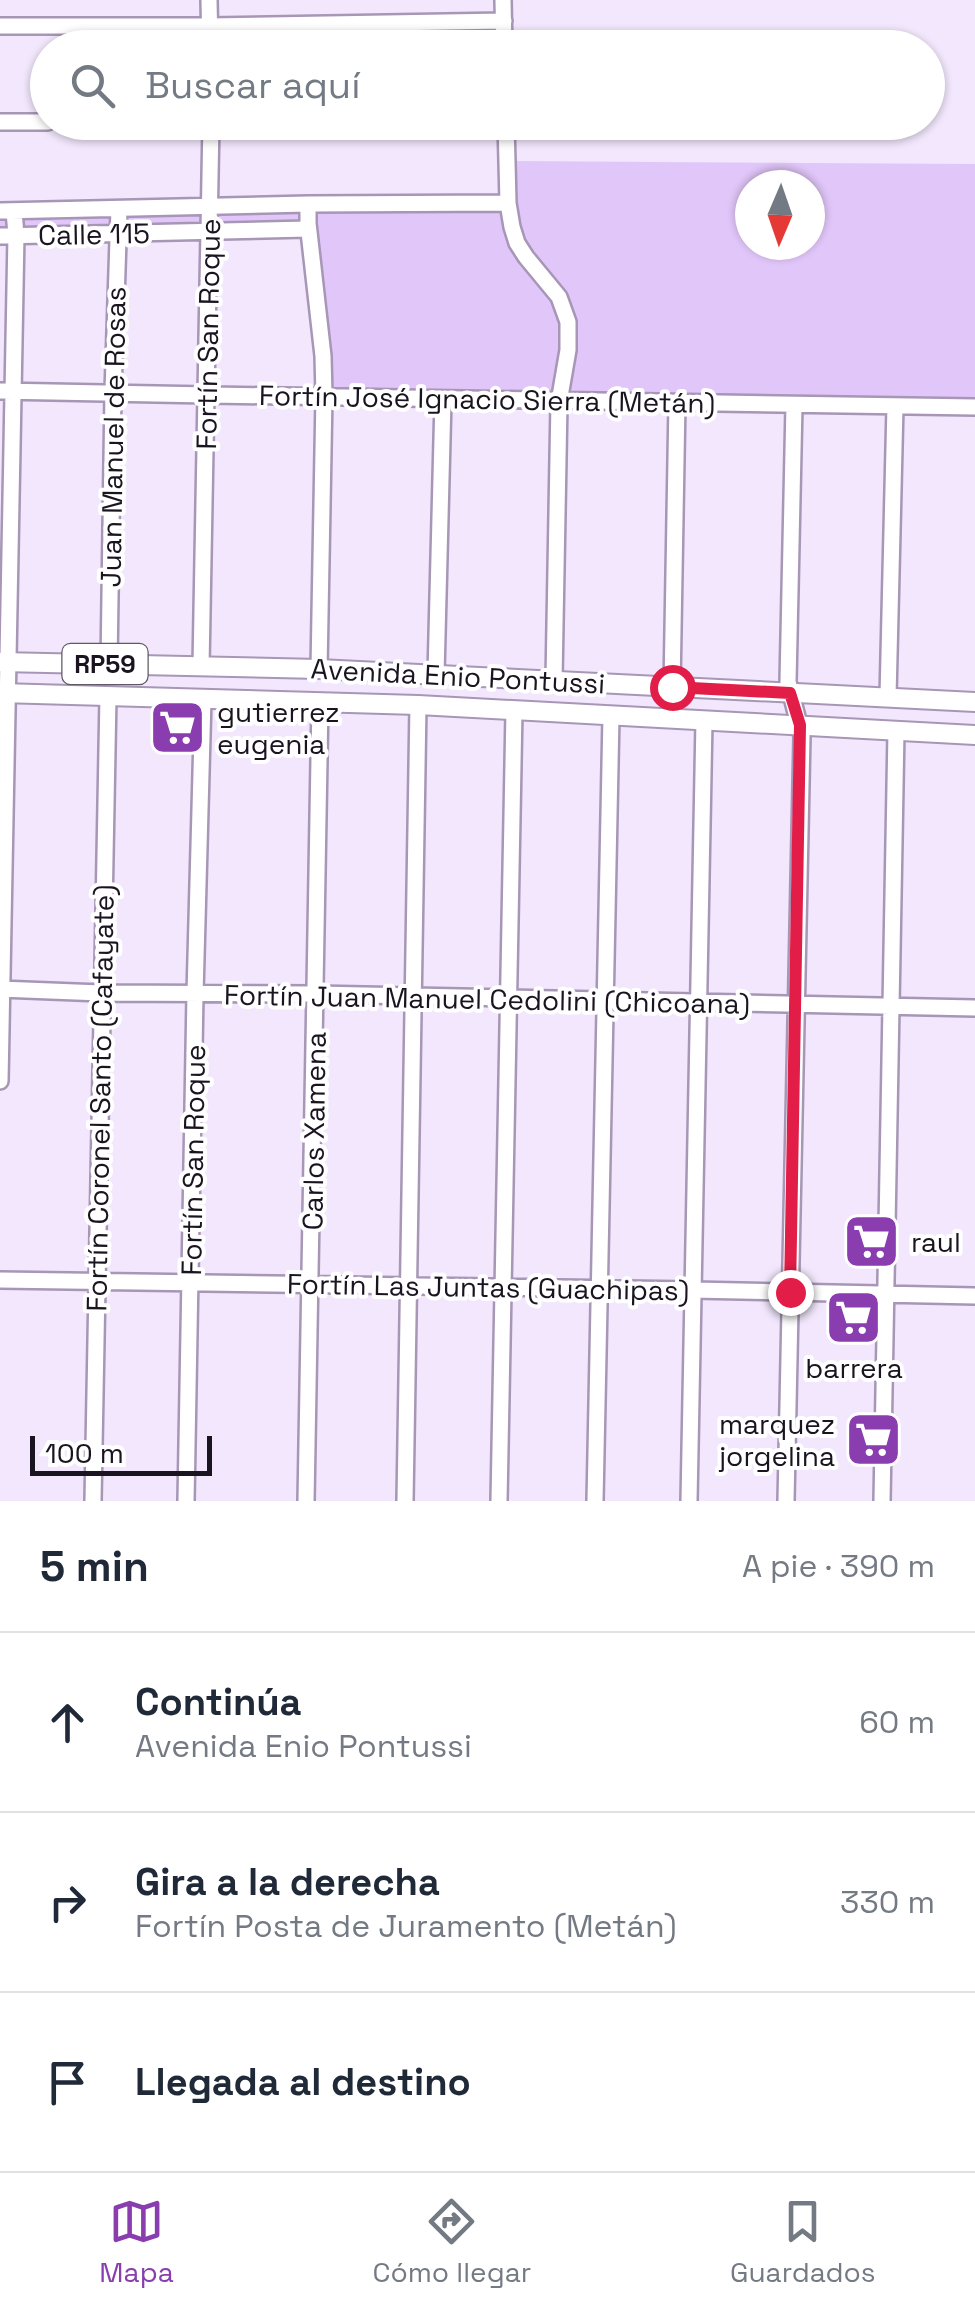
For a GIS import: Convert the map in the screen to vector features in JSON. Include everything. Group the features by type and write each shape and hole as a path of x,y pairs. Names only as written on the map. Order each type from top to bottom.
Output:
{"main road":[{"name":"Avenida Enio Pontussi","path":"4,662 318,668 975,702"},
{"name":"Avenida Enio Pontussi","path":"4,693 418,705 975,736"}],"street":[{"path":"209,0 209,30"},
{"path":"504,0 504,30"},
{"path":"0,26 504,21"},
{"path":"0,122 30,122"},
{"name":"Fortín San Roque","path":"201,666 211,140"},
{"path":"506,140 509,216 517,243 559,297 568,322 568,350 559,402 554,680"},
{"path":"0,1081 7,211 508,203"},
{"path":"308,204 324,396 318,668"},
{"name":"Juan Manuel de Rosas","path":"109,664 119,209"},
{"name":"Calle 115","path":"8,235 308,229"},
{"name":"Fortín José Ignacio Sierra (Metán)","path":"6,391 975,407"},
{"path":"436,674 443,400"},
{"path":"672,687 677,402"},
{"path":"786,1501 800,725 790,693 794,405"},
{"path":"888,697 895,406"},
{"name":"Fortín Coronel Santo (Cafayate)","path":"93,1501 108,696"},
{"name":"Fortín San Roque","path":"186,1501 203,700"},
{"name":"Carlos Xamena","path":"306,1501 320,702"},
{"path":"405,1501 418,705"},
{"path":"500,1501 514,712"},
{"path":"595,1501 611,716"},
{"path":"689,1501 704,721"},
{"path":"882,1501 896,732"},
{"name":"Fortín Juan Manuel Cedolini (Chicoana)","path":"1,989 975,1008"},
{"name":"Fortín Las Juntas (Guachipas)","path":"0,1280 975,1296"}],"shaded area":[{"path":"509,161 975,164 975,405 326,393 311,229 0,235 0,212 509,202"}],"place":[{"name":"gutierrez eugenia","path":"178,728"},
{"name":"raul","path":"872,1242"},
{"name":"barrera","path":"854,1317"},
{"name":"marquez jorgelina","path":"874,1440"}],"route":[{"path":"672,687 790,693 800,725 790,1292"}]}
